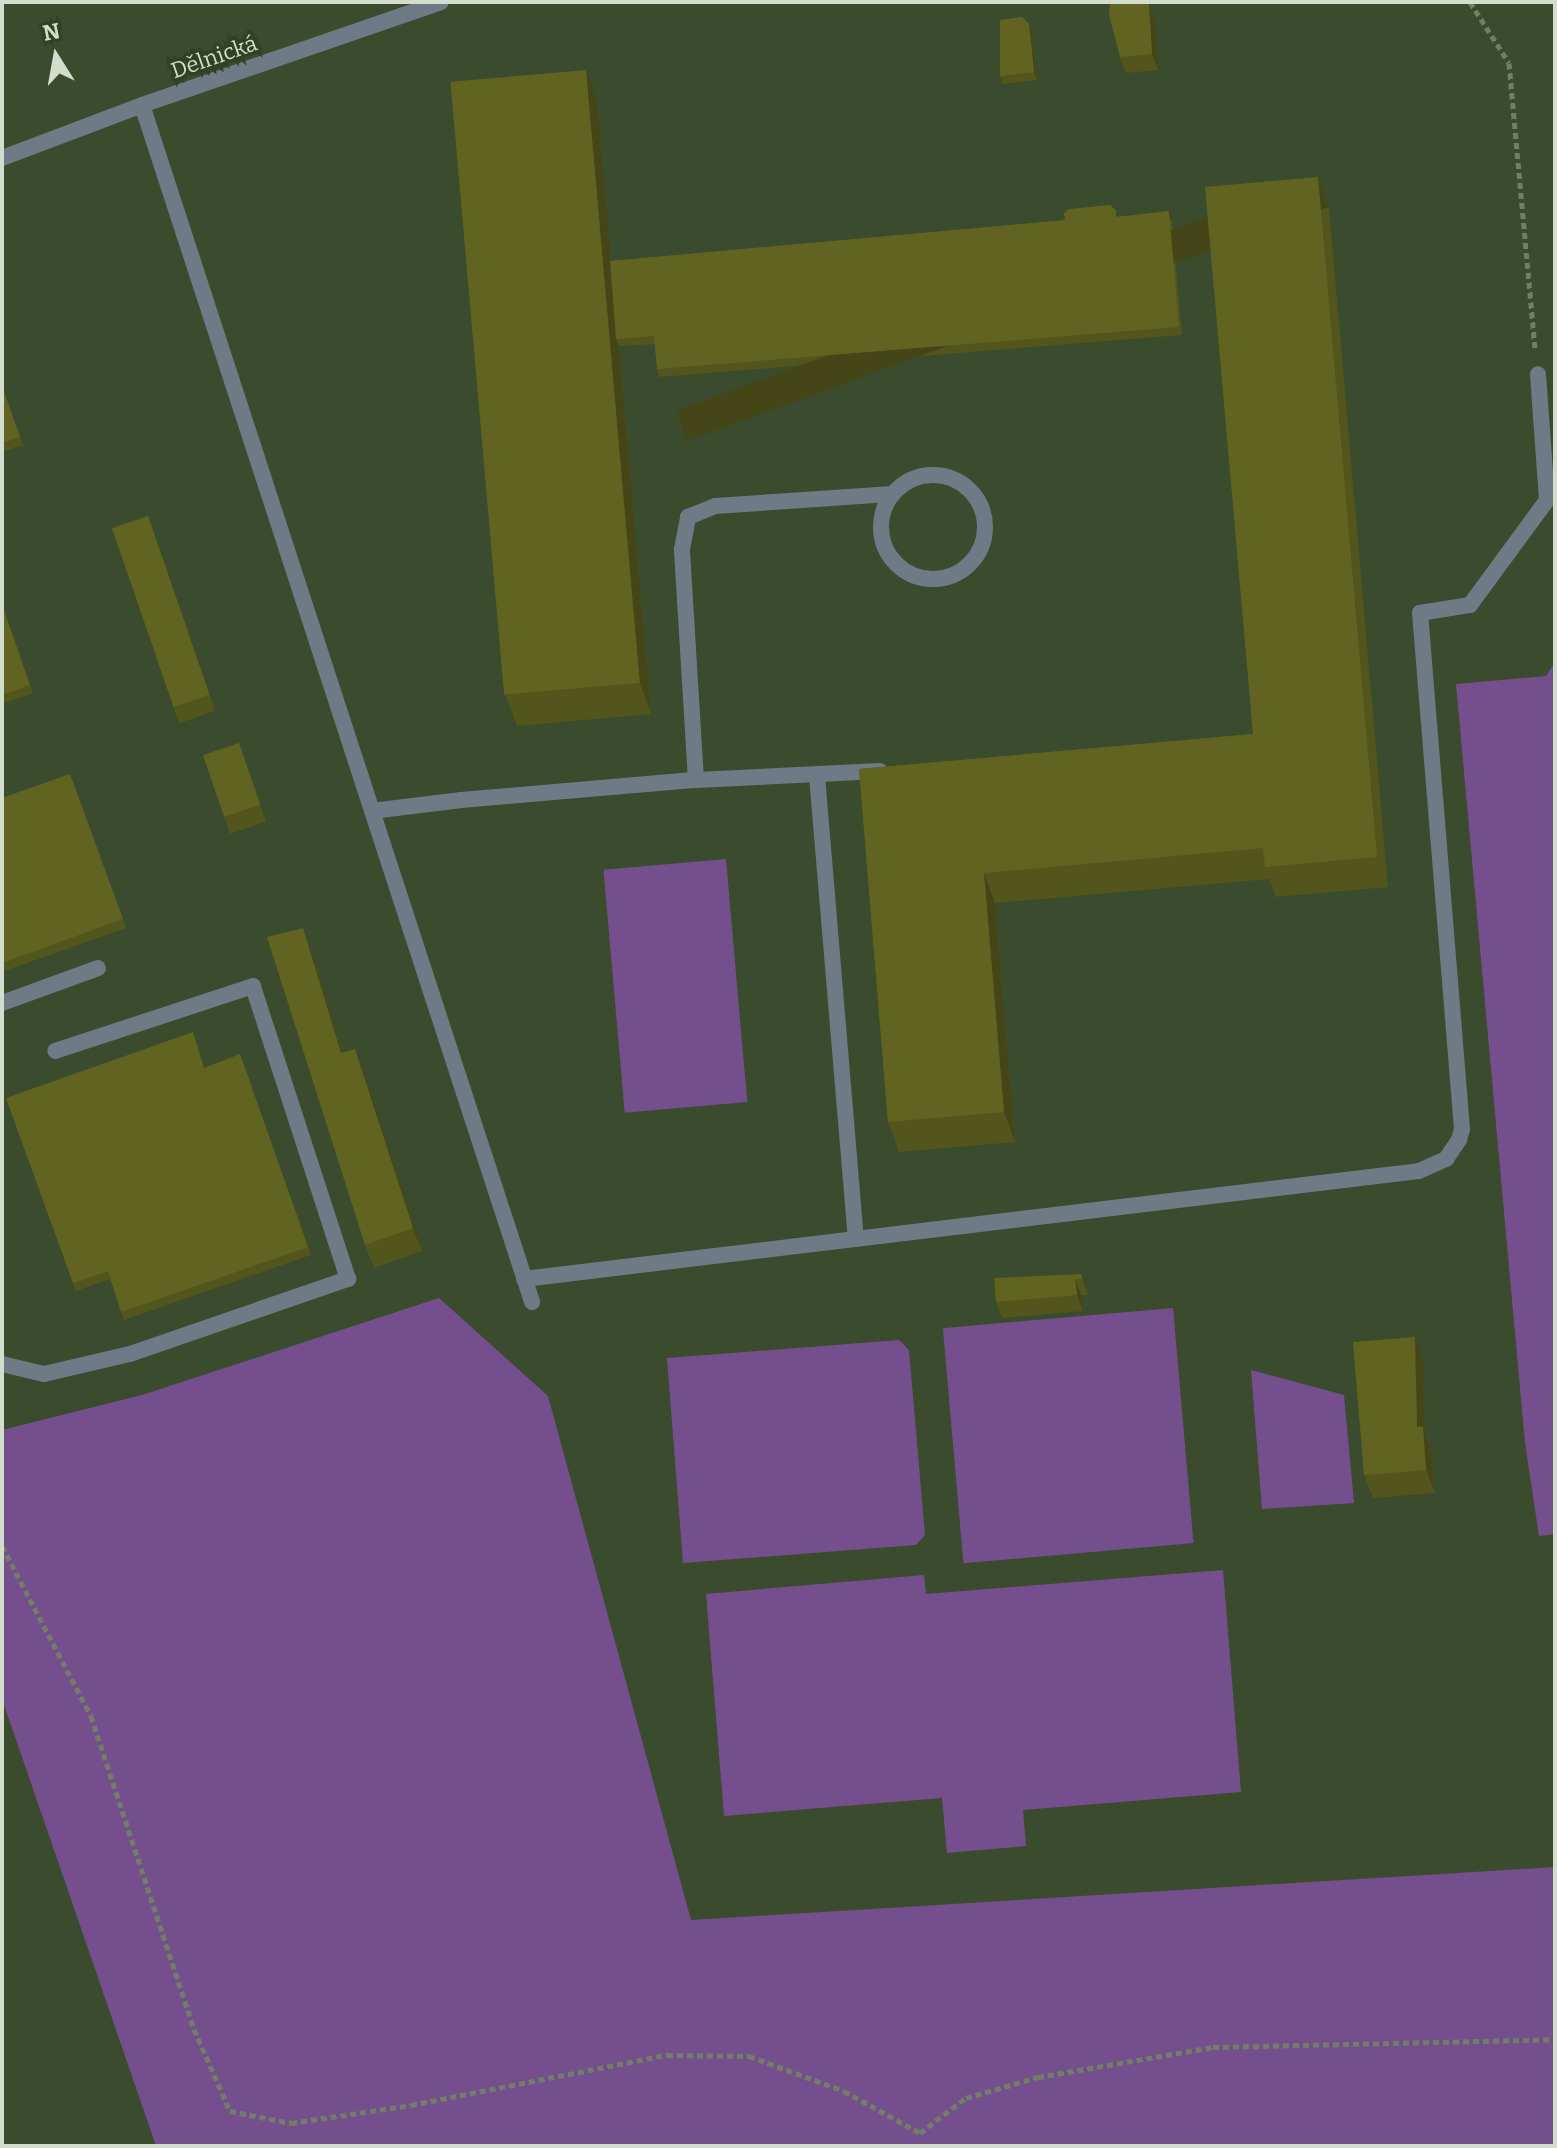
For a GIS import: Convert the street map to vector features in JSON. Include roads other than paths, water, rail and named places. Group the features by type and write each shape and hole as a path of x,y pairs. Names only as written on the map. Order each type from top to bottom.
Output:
{"street":[{"name":"Dělnická","path":"2,158 142,105 441,2"},
{"path":"142,105 532,1302"},
{"path":"524,1279 856,1236 1419,1171 1434,1166 1453,1150 1462,1129 1420,613 1470,605 1547,500 1538,374"},
{"path":"696,780 682,549 688,517 715,506 893,494 907,482 924,475 942,475 966,488 983,509 986,527 983,545 974,561 961,572 929,580 899,568 889,556 880,524 893,494"},
{"path":"372,811 461,800 696,780 893,770"},
{"path":"817,776 856,1236"},
{"path":"2,1003 98,968"},
{"path":"2,1364 44,1374 130,1354 348,1279 253,986 55,1051"}]}
